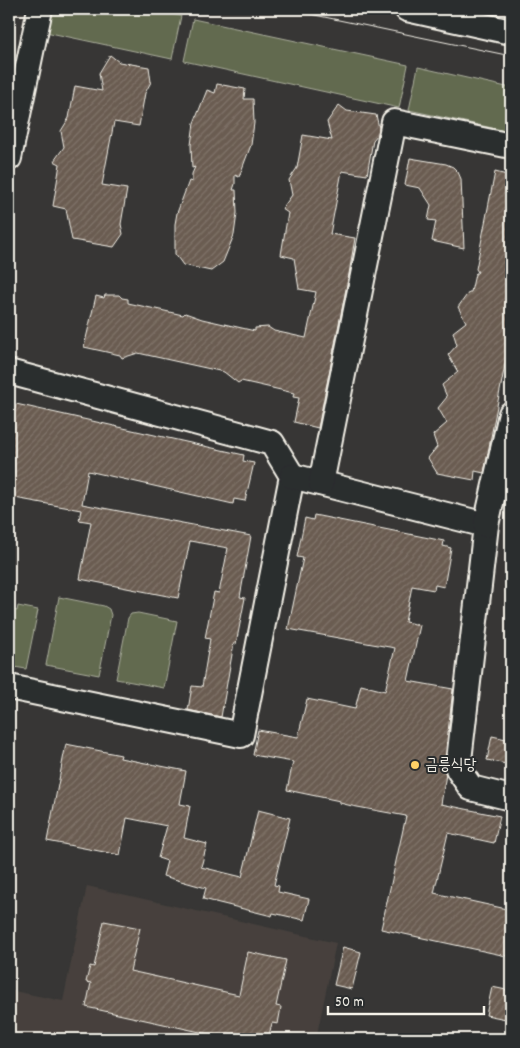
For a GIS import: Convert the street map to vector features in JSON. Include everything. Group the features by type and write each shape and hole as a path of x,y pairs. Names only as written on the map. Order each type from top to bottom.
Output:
{"street":[{"path":"9,158 40,9"},
{"path":"411,9 511,32"},
{"path":"321,483 394,122 511,146"},
{"path":"9,372 272,443 292,476 241,735 9,687"},
{"path":"510,426 486,525 458,769 471,788 511,798"},
{"path":"292,476 486,525"}],"shaded area":[{"path":"87,886 336,943 316,1039 9,1039 9,990 63,1001"}],"green space":[{"path":"46,9 147,9 181,16 172,59 41,31"},
{"path":"193,19 408,65 399,108 184,61"},
{"path":"418,67 511,88 511,132 409,110"},
{"path":"59,597 104,606 109,609 111,615 99,675 46,665"},
{"path":"18,606 38,610 26,669 9,666 9,609 17,611"},
{"path":"138,613 177,621 164,688 116,679 128,618 131,614"}],"building":[{"path":"110,55 119,62 149,67 151,82 145,93 139,126 114,122 102,185 127,189 121,224 123,234 114,247 72,240 66,209 53,206 60,164 54,161 64,147 61,131 69,118 75,86 102,91 99,73"},
{"path":"217,84 245,89 244,99 253,99 254,123 251,145 239,177 235,175 233,190 236,190 237,213 234,235 223,262 211,271 183,265 175,254 175,224 177,213 189,181 192,182 192,174 195,167 192,168 191,145 194,123 207,90 215,93"},
{"path":"339,105 347,111 376,115 379,128 378,134 373,140 367,175 342,171 330,234 355,238 318,428 294,422 299,398 293,397 294,393 241,381 238,383 224,372 138,353 122,358 120,355 84,347 96,296 104,298 105,295 119,295 122,298 128,299 128,303 183,315 185,313 202,319 255,331 255,328 268,327 274,331 306,338 316,292 299,289 294,258 281,255 288,213 282,209 292,195 289,180 297,168 303,135 332,140 327,122"},
{"path":"410,158 446,164 458,172 461,179 464,248 432,241 436,221 428,220 431,205 420,188 405,185"},
{"path":"495,172 511,176 511,334 484,473 475,471 474,480 437,473 428,458 437,447 433,435 447,423 438,408 447,397 442,385 458,372 448,355 457,345 453,332 466,322 458,307 469,292 471,292 475,274 478,272 476,269"},
{"path":"16,404 244,455 243,461 254,463 245,501 234,499 233,504 88,471 82,504 251,536 240,597 245,598 236,644 234,643 221,717 188,710 192,686 202,687 210,639 205,638 214,592 219,593 228,548 190,541 178,598 80,579 91,522 79,520 81,510 9,497 9,408 15,409"},
{"path":"314,515 444,541 443,546 451,548 444,587 435,585 434,590 412,586 405,622 420,625 408,681 453,689 444,767 446,774 441,804 500,816 494,843 448,833 434,893 511,910 511,957 381,929 406,816 352,806 340,803 340,801 287,790 293,762 253,755 258,730 298,737 307,699 355,709 361,685 385,691 395,648 288,629 303,558 297,557 305,518 313,520"},
{"path":"492,736 511,740 511,765 487,760"},
{"path":"66,744 121,755 120,758 186,771 180,804 190,806 184,838 207,844 201,867 242,877 258,810 290,818 274,885 279,886 278,892 309,899 304,920 273,913 272,916 203,899 206,888 163,876 167,861 158,858 167,826 127,818 120,855 47,841"},
{"path":"104,921 140,928 130,971 239,995 248,952 286,960 276,1006 281,1007 278,1024 272,1023 268,1039 232,1039 86,1007 91,983 86,982 90,966 94,967"},
{"path":"343,947 361,952 352,989 334,985"},
{"path":"492,987 511,991 511,1020 486,1015"}],"tram line":[{"path":"286,9 511,56"}],"place":[{"name":"금릉식당","path":"415,765"}]}
